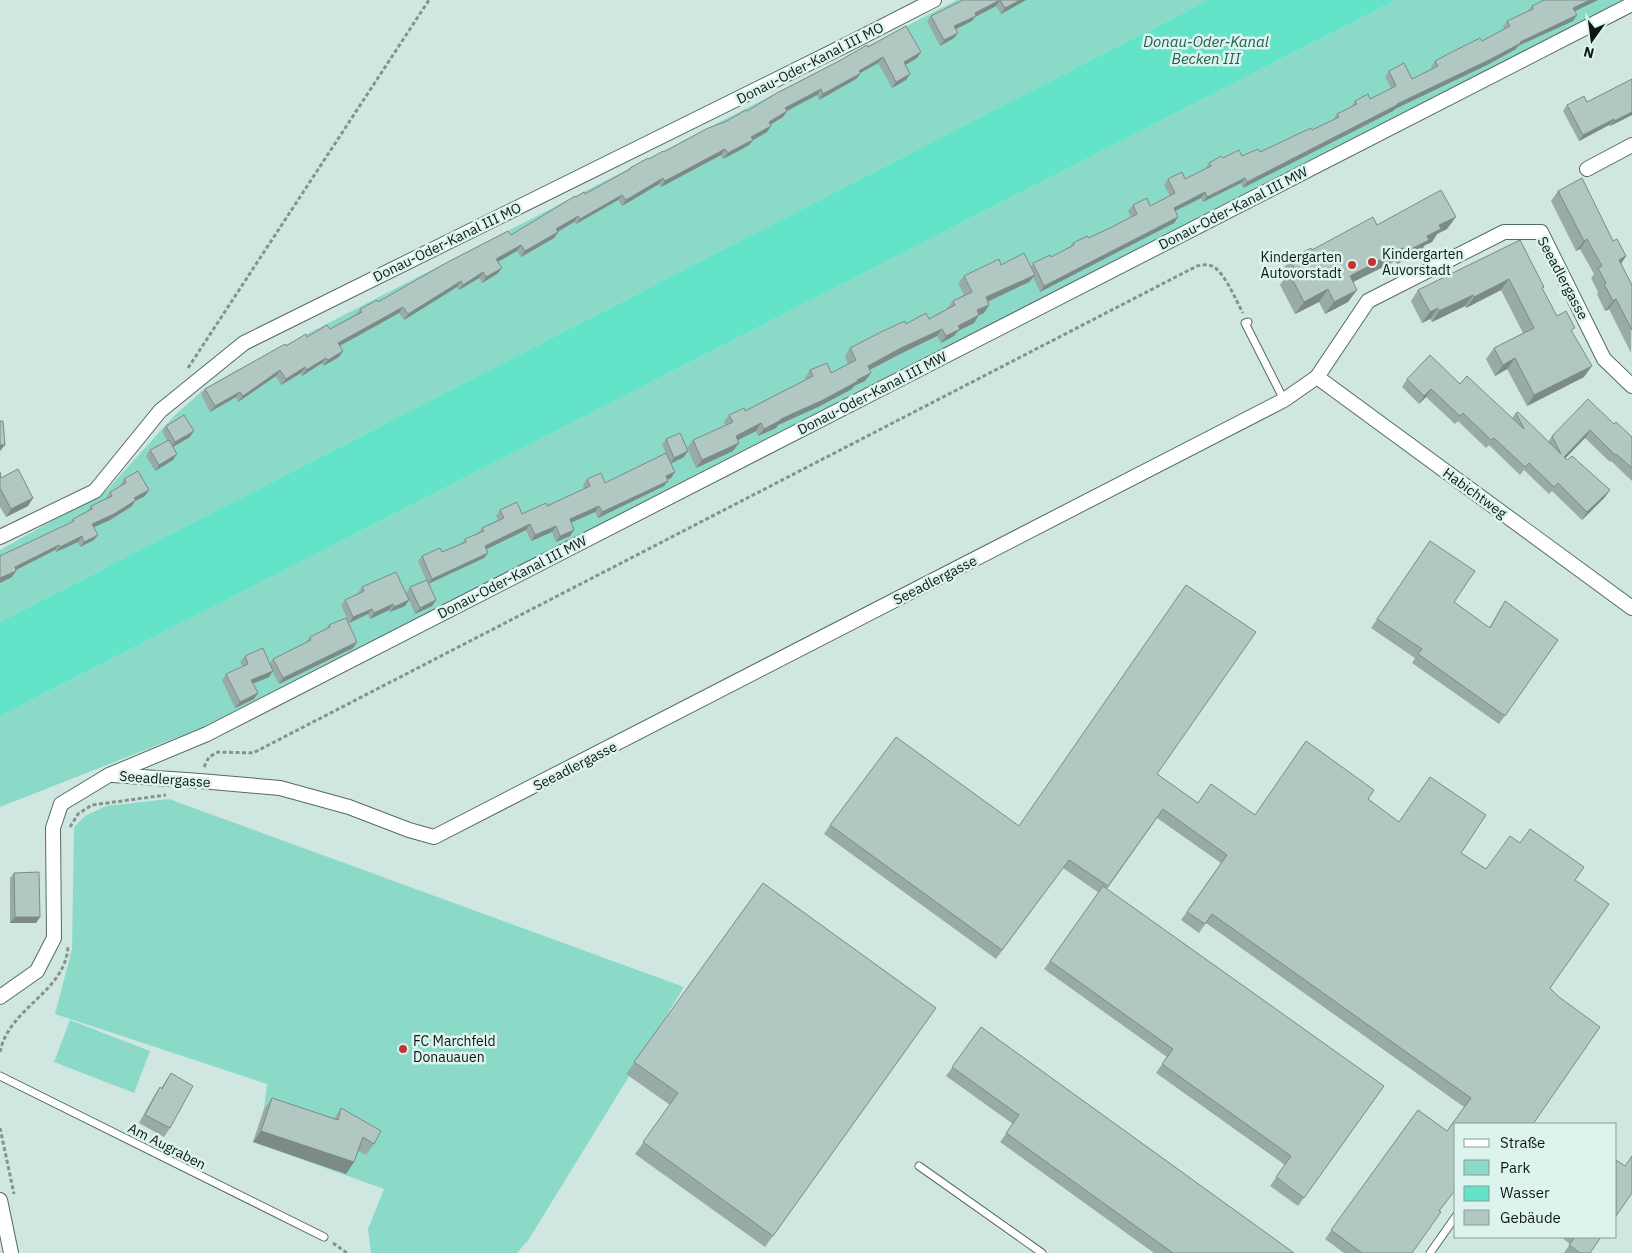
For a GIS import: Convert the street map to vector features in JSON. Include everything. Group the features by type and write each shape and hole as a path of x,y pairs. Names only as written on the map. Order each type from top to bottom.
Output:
{"street":[{"name":"Donau-Oder-Kanal III MO","path":"0,537 95,491 160,411 244,343 934,0"},
{"name":"Donau-Oder-Kanal III MW","path":"0,996 37,971 54,938 53,828 61,804 109,775 207,734 1632,4"},
{"path":"1587,169 1632,145"},
{"name":"Seeadlergasse","path":"109,775 280,788 349,807 409,830 434,837 1284,400 1317,377 1368,301 1504,232 1541,232 1604,359 1632,386"},
{"name":"Habichtweg","path":"1317,377 1632,608"},
{"path":"0,1200 11,1253"}],"lane":[{"path":"1248,322 1245,323 1284,400"},
{"name":"Am Augraben","path":"0,1076 324,1237"},
{"path":"919,1166 1042,1253"},
{"path":"1430,1253 1454,1219"}],"path":[{"path":"187,370 429,0"},
{"path":"200,781 209,757 218,752 253,753 1197,266 1206,264 1215,267 1222,274 1248,322"},
{"path":"69,834 70,828 78,814 92,805 171,795"},
{"path":"0,1052 2,1043 13,1023 53,984 67,954 68,937"},
{"path":"324,1237 347,1253"},
{"path":"336,1253 338,1247"}],"green space":[{"path":"957,0 1208,0 0,622 0,550 106,491 173,417 203,390 233,372"},
{"path":"1396,0 1625,0 206,726 0,807 0,716"},
{"name":"FC Marchfeld Donauauen","path":"169,799 684,987 529,1239 517,1253 371,1253 368,1229 384,1189 253,1142 264,1109 267,1084 55,1014 72,949 74,827 85,816 106,806"},
{"path":"70,1020 150,1051 134,1093 54,1062"}],"water":[{"name":"Donau-Oder-Kanal Becken III","path":"1208,0 1396,0 0,716 0,622"}],"building":[{"path":"963,0 1000,0 975,13 976,16 954,26 958,33 944,40 931,16"},
{"path":"1000,0 1020,0 1005,8"},
{"path":"1544,0 1590,0 1573,8 1577,15 1397,104 1247,182 1245,178 1207,197 1205,192 1174,208 1178,217 1044,286 1033,263 1050,255 1051,257 1087,236 1088,238 1137,214 1133,205 1147,198 1150,206 1175,193 1168,179 1182,172 1185,179 1211,166 1209,163 1221,156 1223,158 1239,150 1242,156 1258,149 1260,152 1311,128 1312,130 1339,117 1337,114 1357,104 1355,101 1368,94 1370,99 1396,86 1389,71 1404,63 1412,79 1438,66 1435,61 1480,38 1482,41 1510,26 1507,21 1533,9 1532,6"},
{"path":"906,26 921,52 904,62 910,74 896,82 883,57 859,71 861,73 823,94 821,89 785,108 787,111 769,122 771,126 751,137 753,140 728,153 725,149 665,181 663,178 626,200 622,195 580,219 578,216 556,229 558,232 525,251 521,245 496,259 502,268 486,277 483,272 463,285 461,281 408,314 403,307 338,343 343,351 328,360 326,358 306,370 305,367 286,379 280,370 243,396 240,392 215,406 205,389 285,344 286,346 306,334 307,337 327,325 330,329 362,312 360,309 377,300 378,302 446,263 508,231 511,235 575,196 584,192 585,194 648,158 747,111 777,93"},
{"path":"1632,79 1632,112 1583,135 1567,105 1584,96 1587,102"},
{"path":"1582,178 1613,241 1617,239 1626,256 1619,260 1632,285 1632,330 1616,299 1613,301 1604,284 1606,283 1598,268 1602,266 1587,239 1584,241 1558,191"},
{"path":"1441,190 1456,217 1439,225 1441,229 1427,236 1429,240 1405,252 1403,248 1350,276 1357,290 1334,302 1328,289 1304,302 1289,273 1295,270 1290,259 1311,248 1312,250 1373,217 1377,225"},
{"path":"1520,240 1557,316 1566,311 1575,328 1571,330 1592,366 1534,395 1515,358 1503,365 1494,348 1534,328 1509,279 1474,297 1473,295 1439,311 1438,308 1430,312 1418,290"},
{"path":"1024,253 1035,275 986,297 989,305 977,310 979,315 958,326 960,329 946,336 942,329 901,348 868,366 871,373 858,381 764,429 761,423 736,436 739,443 702,460 693,440 733,422 729,415 744,408 745,411 813,376 810,370 827,363 831,373 856,360 850,348 905,321 906,324 926,313 929,319 955,305 953,301 972,292 964,276 999,259 1001,265"},
{"path":"1430,355 1460,384 1467,376 1524,429 1516,413 1518,412 1561,454 1552,436 1588,399 1614,424 1616,422 1632,437 1632,468 1615,455 1590,430 1564,457 1567,460 1572,456 1610,490 1587,512 1558,483 1554,487 1529,463 1525,467 1494,438 1491,440 1463,413 1460,416 1431,389 1424,396 1407,379"},
{"path":"184,415 194,431 175,442 166,426"},
{"path":"0,421 3,421 5,445 0,445"},
{"path":"680,433 688,451 674,458 666,439"},
{"path":"169,440 177,454 159,465 150,450"},
{"path":"666,453 675,472 666,476 668,481 602,512 599,506 570,519 574,530 560,536 556,526 535,535 530,524 485,546 488,553 432,579 422,556 440,548 442,552 466,542 465,539 484,531 482,528 504,518 500,510 517,502 522,514 546,503 547,506 590,486 587,479 601,473 605,483"},
{"path":"18,469 33,498 11,509 0,490 0,472 1,478"},
{"path":"138,471 149,490 134,498 136,500 114,514 92,524 98,535 84,542 82,536 60,547 59,545 15,567 16,571 0,578 0,556 74,521 73,519 92,509 91,506 112,496 110,492 126,483 124,479"},
{"path":"1430,541 1475,571 1454,602 1490,628 1505,601 1558,640 1505,716 1418,654 1422,649 1377,619"},
{"path":"396,572 409,600 394,607 393,604 374,613 372,609 353,617 345,600 364,591 362,587"},
{"path":"427,580 436,600 420,608 410,587"},
{"path":"1186,585 1256,632 1157,774 1198,803 1211,784 1255,815 1306,741 1374,790 1368,799 1399,822 1430,777 1486,815 1461,853 1486,869 1510,836 1520,843 1530,829 1584,867 1575,880 1609,904 1550,988 1559,997 1600,1027 1534,1123 1454,1123 1454,1192 1412,1253 1362,1253 1331,1230 1418,1110 1447,1131 1471,1098 1212,914 1205,924 1187,912 1227,855 1163,809 1108,886 1069,860 1002,950 830,825 896,737 1019,826"},
{"path":"346,618 357,642 283,678 273,659 311,640 310,637 330,627 329,625"},
{"path":"263,648 273,671 251,680 258,693 240,702 226,674 248,664 245,656"},
{"path":"39,872 40,917 15,917 14,873"},
{"path":"763,883 936,1008 773,1236 643,1142 678,1093 634,1062"},
{"path":"1103,886 1384,1086 1304,1198 1276,1177 1291,1156 1162,1064 1173,1049 1050,961"},
{"path":"981,1027 1294,1253 1173,1253 1006,1133 1019,1115 952,1067"},
{"path":"171,1073 193,1086 170,1128 145,1115 160,1087 162,1089"},
{"path":"272,1098 338,1120 341,1108 381,1131 374,1144 363,1137 354,1162 261,1131"},
{"path":"1632,1156 1632,1193 1617,1215 1617,1161 1625,1166"},
{"path":"1574,1238 1600,1238 1590,1253 1580,1253 1569,1245"}],"place":[{"name":"Kindergarten Auvorstadt","path":"1372,262"},
{"name":"Kindergarten Autovorstadt","path":"1352,265"},
{"name":"FC Marchfeld Donauauen","path":"403,1049"}]}
